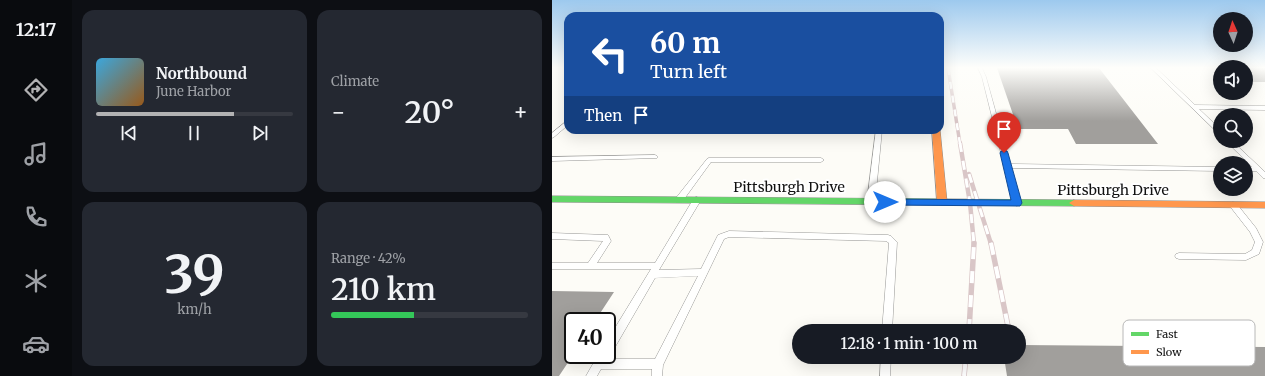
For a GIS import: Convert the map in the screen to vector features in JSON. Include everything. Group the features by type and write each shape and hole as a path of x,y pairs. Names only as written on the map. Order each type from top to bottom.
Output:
{"street":[{"path":"936,134 942,202"},
{"name":"Pittsburgh Drive","path":"552,199 1265,205"}],"lane":[{"path":"986,86 1017,203"},
{"path":"1171,86 1213,125"},
{"path":"1194,107 1265,108"},
{"path":"552,136 564,126"},
{"path":"871,202 879,134"},
{"path":"1236,148 1265,176"},
{"path":"552,159 655,158"},
{"path":"679,200 709,160 820,160"},
{"path":"1007,166 1213,169"},
{"path":"1253,169 1258,169"},
{"path":"616,335 697,200"},
{"path":"1179,256 1246,257 1256,252 1259,242 1253,230 1233,204"},
{"path":"657,376 658,364 721,236 729,234 888,238 893,242 888,324"},
{"path":"552,236 605,237 607,241 590,266"},
{"path":"552,266 658,266"},
{"path":"653,274 704,272"},
{"path":"591,376 598,364"},
{"path":"616,364 658,364"},
{"path":"885,376 886,364"}],"building":[{"path":"1003,86 1113,86 1158,144 1076,144 1068,129 1018,129"},
{"path":"552,291 614,292 601,312 564,312 564,364 567,364 559,376 552,376"},
{"path":"1026,345 1123,346 1123,366 1255,366 1255,347 1265,347 1265,376 1007,376 1005,364 1026,364"}],"railway":[{"path":"951,86 960,144"},
{"path":"960,143 970,203 974,244"},
{"path":"969,174 991,244"},
{"path":"991,243 1008,324"},
{"path":"969,324 974,244"},
{"path":"964,376 965,364"}],"traffic: fast":[{"path":"552,199 1074,203"}],"traffic: slow":[{"path":"936,134 942,202"},
{"path":"1074,203 1265,205"}],"route":[{"path":"885,202 1017,203 1004,153"}]}
